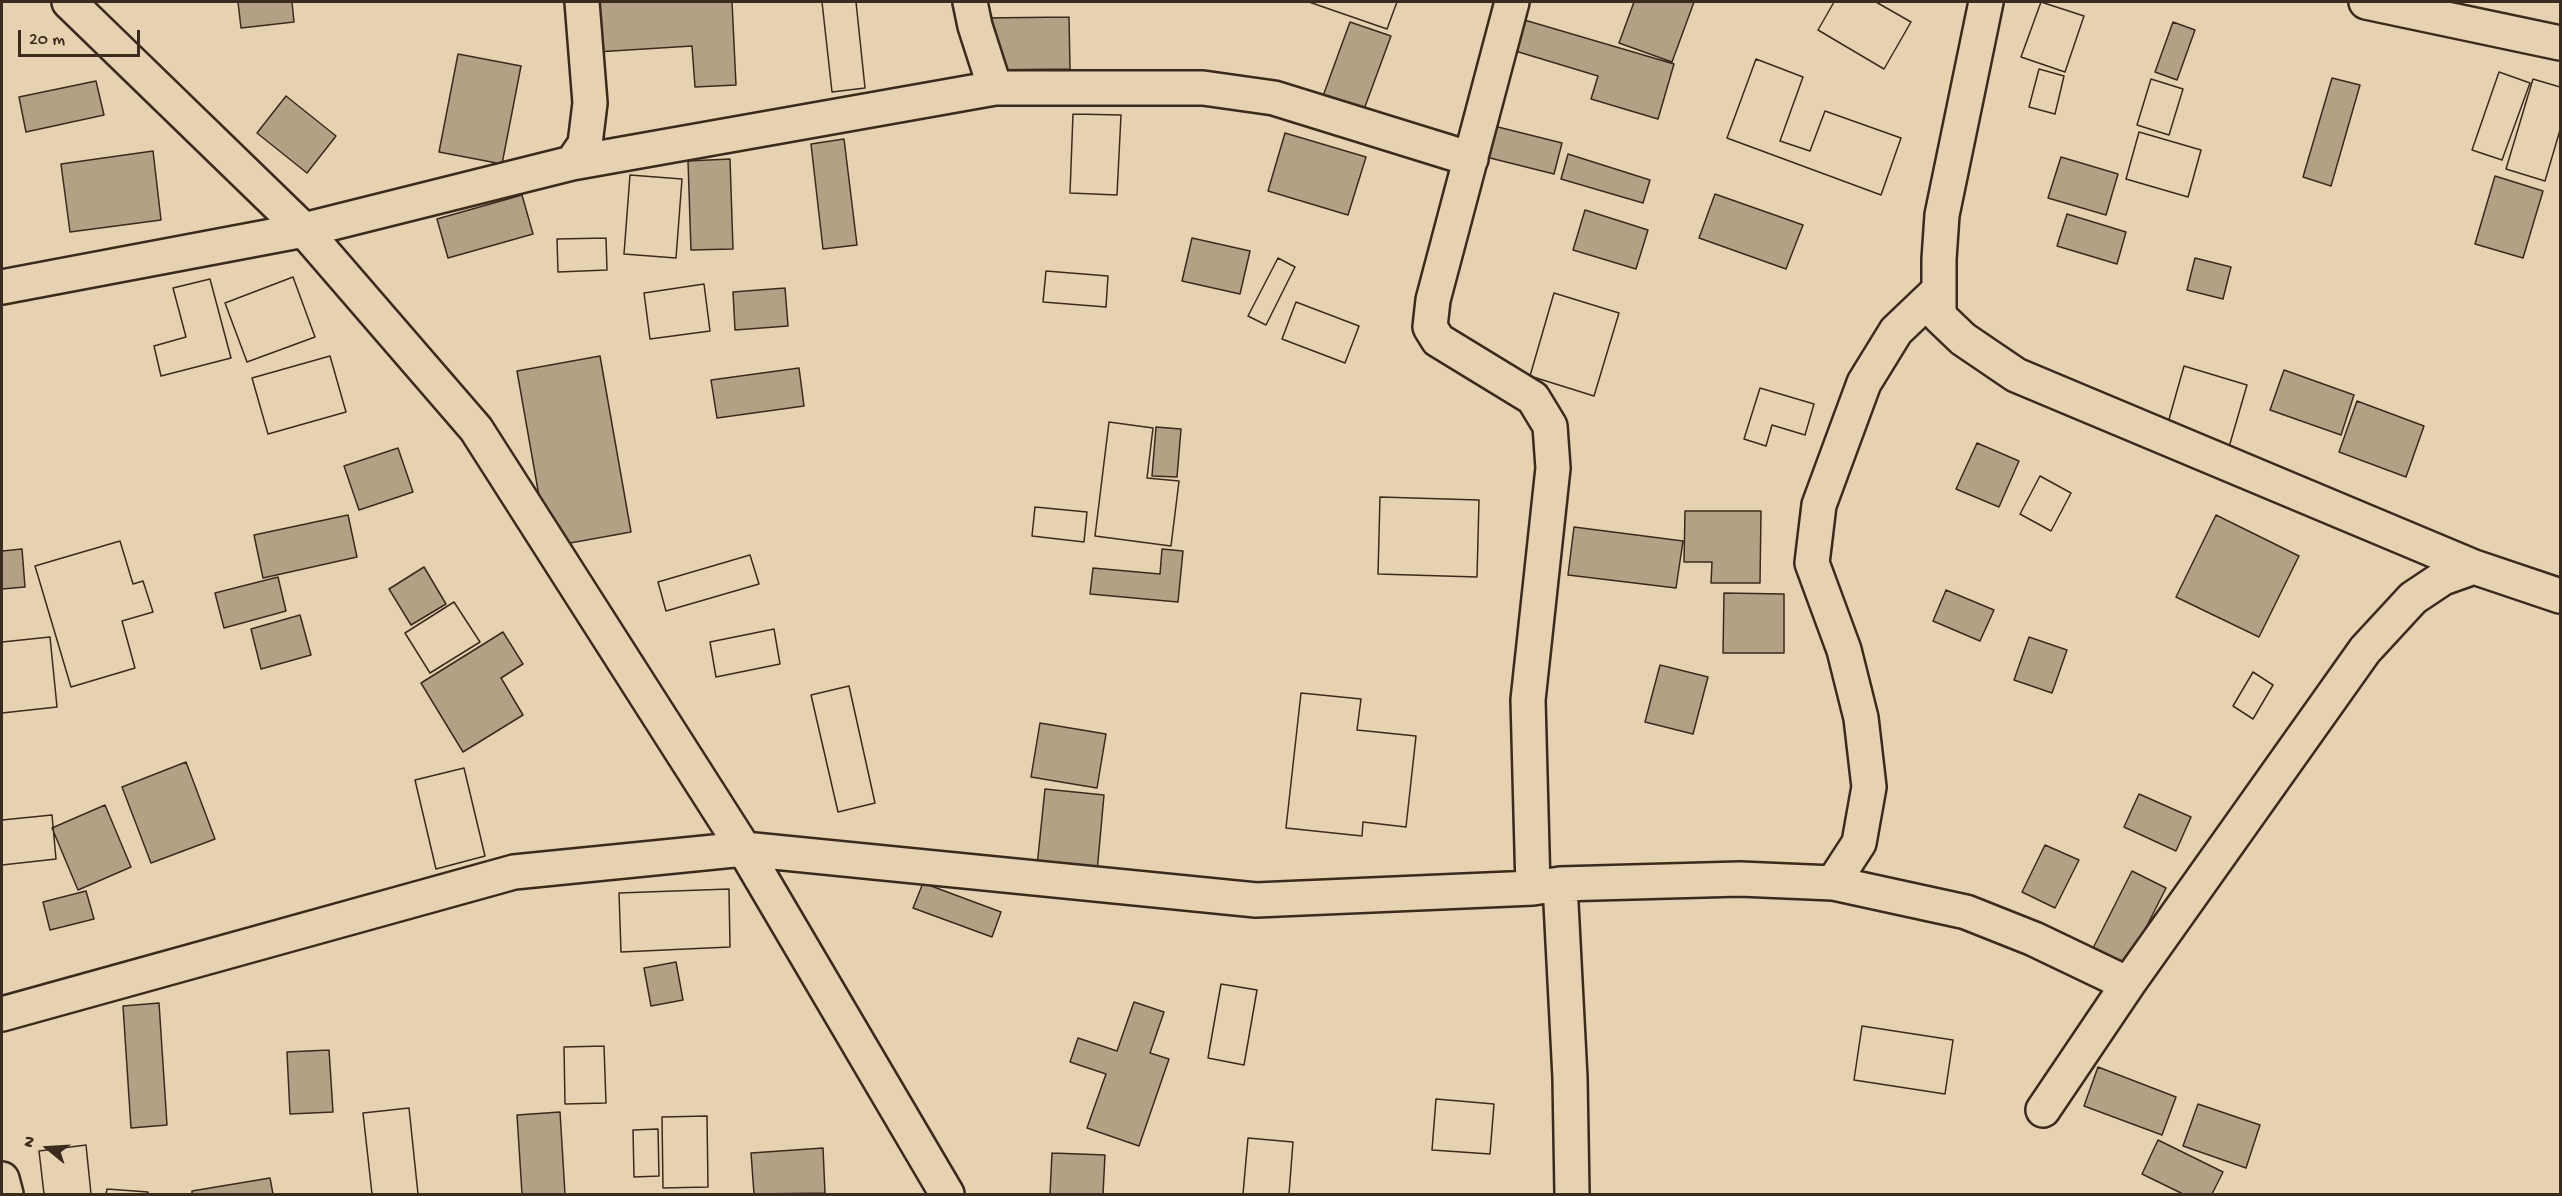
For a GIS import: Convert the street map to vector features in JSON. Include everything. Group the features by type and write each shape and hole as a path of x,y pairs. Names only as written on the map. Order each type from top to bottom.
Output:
{"street":[{"path":"69,2 304,230 476,429 744,849 947,1194"},
{"path":"572,163 585,144 590,103 582,2"},
{"path":"970,2 994,88"},
{"path":"1512,2 1433,300 1430,327 1438,340 1533,398 1550,426 1553,468 1528,700 1546,886 1570,1078 1572,1194"},
{"path":"1986,2 1942,215 1939,316 1963,339 2016,375 2474,567 2560,596"},
{"path":"2366,2 2560,43"},
{"path":"2,287 304,230 572,163 994,88 1203,88 1274,98 1471,159"},
{"path":"1833,883 1859,843 1869,787 1861,718 1844,650 1812,563 1819,505 1864,383 1896,331 1939,290"},
{"path":"2043,1110 2128,984 2365,650 2414,598 2443,578 2474,567"},
{"path":"2,1014 514,872 744,849 1256,900 1740,879 1833,883 1966,912 2034,939 2128,984"},
{"path":"2,1179 6,1194"}],"building":[{"path":"238,2 292,2 294,22 241,28"},
{"path":"594,2 732,2 736,85 695,87 692,46 596,52"},
{"path":"822,2 856,2 865,88 832,92"},
{"path":"822,2 856,2 865,88 832,92"},
{"path":"1309,2 1397,2 1387,29"},
{"path":"1309,2 1397,2 1387,29"},
{"path":"1634,2 1694,2 1672,62 1619,43"},
{"path":"1834,2 1876,2 1911,22 1884,69 1818,30"},
{"path":"1834,2 1876,2 1911,22 1884,69 1818,30"},
{"path":"2041,2 2084,16 2065,72 2021,57"},
{"path":"2041,2 2084,16 2065,72 2021,57"},
{"path":"1069,17 1070,69 983,70 982,18"},
{"path":"1521,19 1674,64 1658,119 1591,99 1598,76 1512,50"},
{"path":"1350,22 1391,36 1363,112 1323,96"},
{"path":"2173,22 2195,30 2177,80 2155,72"},
{"path":"458,54 521,66 502,164 439,152"},
{"path":"1756,59 1803,77 1780,141 1810,151 1825,111 1901,138 1881,195 1727,138"},
{"path":"1756,59 1803,77 1780,141 1810,151 1825,111 1901,138 1881,195 1727,138"},
{"path":"2039,69 2064,76 2055,114 2029,107"},
{"path":"2039,69 2064,76 2055,114 2029,107"},
{"path":"2499,72 2530,83 2502,160 2472,150"},
{"path":"2499,72 2530,83 2502,160 2472,150"},
{"path":"2332,78 2360,85 2331,186 2303,177"},
{"path":"2151,79 2183,89 2169,135 2137,125"},
{"path":"2151,79 2183,89 2169,135 2137,125"},
{"path":"2533,79 2560,87 2560,130 2545,181 2506,169"},
{"path":"2533,79 2560,87 2560,130 2545,181 2506,169"},
{"path":"96,81 104,115 26,132 19,97"},
{"path":"286,96 336,136 307,173 257,133"},
{"path":"1073,114 1121,115 1117,195 1070,193"},
{"path":"1073,114 1121,115 1117,195 1070,193"},
{"path":"1486,124 1562,143 1554,174 1478,155"},
{"path":"2139,132 2201,150 2188,197 2126,179"},
{"path":"2139,132 2201,150 2188,197 2126,179"},
{"path":"1285,133 1366,157 1348,215 1268,191"},
{"path":"844,139 857,245 823,249 811,144"},
{"path":"153,151 161,220 70,232 61,164"},
{"path":"1568,154 1650,180 1643,203 1561,179"},
{"path":"2061,157 2118,174 2106,215 2048,198"},
{"path":"730,159 733,249 691,250 688,161"},
{"path":"630,175 682,179 676,258 624,254"},
{"path":"630,175 682,179 676,258 624,254"},
{"path":"2495,176 2543,191 2523,258 2475,244"},
{"path":"1715,194 1803,225 1786,269 1699,238"},
{"path":"522,195 533,234 448,258 437,219"},
{"path":"1585,210 1648,230 1636,269 1573,250"},
{"path":"2067,214 2126,232 2117,264 2057,246"},
{"path":"606,238 607,270 558,272 557,239"},
{"path":"606,238 607,270 558,272 557,239"},
{"path":"1192,238 1250,251 1240,294 1182,281"},
{"path":"1278,258 1295,267 1266,325 1248,316"},
{"path":"1278,258 1295,267 1266,325 1248,316"},
{"path":"2195,258 2231,267 2223,299 2187,290"},
{"path":"1046,271 1108,276 1106,307 1043,302"},
{"path":"1046,271 1108,276 1106,307 1043,302"},
{"path":"293,277 315,337 247,362 225,303"},
{"path":"293,277 315,337 247,362 225,303"},
{"path":"210,279 231,358 161,376 154,346 186,337 173,288"},
{"path":"210,279 231,358 161,376 154,346 186,337 173,288"},
{"path":"704,284 710,331 650,339 644,293"},
{"path":"704,284 710,331 650,339 644,293"},
{"path":"785,288 788,326 735,330 733,292"},
{"path":"1554,293 1619,313 1594,396 1530,376"},
{"path":"1554,293 1619,313 1594,396 1530,376"},
{"path":"1296,302 1359,326 1345,363 1282,339"},
{"path":"1296,302 1359,326 1345,363 1282,339"},
{"path":"330,356 346,412 268,434 252,378"},
{"path":"330,356 346,412 268,434 252,378"},
{"path":"600,356 631,532 548,547 517,371"},
{"path":"2184,366 2247,385 2229,447 2166,430"},
{"path":"2184,366 2247,385 2229,447 2166,430"},
{"path":"799,368 804,406 717,418 711,380"},
{"path":"2284,370 2354,395 2341,435 2270,410"},
{"path":"1760,388 1814,404 1805,435 1772,425 1766,446 1744,439"},
{"path":"1760,388 1814,404 1805,435 1772,425 1766,446 1744,439"},
{"path":"2357,401 2424,426 2406,477 2339,452"},
{"path":"1109,422 1153,428 1147,478 1179,481 1171,546 1095,536"},
{"path":"1109,422 1153,428 1147,478 1179,481 1171,546 1095,536"},
{"path":"1156,427 1181,429 1177,477 1152,476"},
{"path":"1977,443 2019,461 1999,507 1956,489"},
{"path":"398,448 413,492 359,510 344,466"},
{"path":"2040,476 2071,493 2051,531 2020,514"},
{"path":"2040,476 2071,493 2051,531 2020,514"},
{"path":"1380,497 1479,500 1477,577 1378,574"},
{"path":"1380,497 1479,500 1477,577 1378,574"},
{"path":"1035,507 1087,512 1084,542 1032,536"},
{"path":"1035,507 1087,512 1084,542 1032,536"},
{"path":"1685,511 1761,511 1760,583 1711,583 1712,562 1684,562"},
{"path":"348,515 357,557 263,578 254,535"},
{"path":"2216,515 2299,556 2259,637 2176,597"},
{"path":"1574,527 1683,541 1676,588 1568,575"},
{"path":"120,541 133,584 143,581 153,612 122,621 135,668 71,687 35,566"},
{"path":"120,541 133,584 143,581 153,612 122,621 135,668 71,687 35,566"},
{"path":"22,549 25,587 2,589 2,551"},
{"path":"1162,549 1183,551 1178,602 1090,594 1093,568 1160,574"},
{"path":"750,555 759,584 666,611 658,582"},
{"path":"750,555 759,584 666,611 658,582"},
{"path":"424,567 446,604 411,625 389,589"},
{"path":"278,577 286,611 224,628 215,593"},
{"path":"1946,590 1994,610 1980,641 1933,621"},
{"path":"1724,593 1784,594 1784,653 1723,653"},
{"path":"454,602 480,642 430,673 405,633"},
{"path":"454,602 480,642 430,673 405,633"},
{"path":"300,615 311,655 261,669 251,629"},
{"path":"774,629 780,664 716,677 710,642"},
{"path":"774,629 780,664 716,677 710,642"},
{"path":"503,632 523,664 501,678 523,715 463,752 421,683"},
{"path":"50,637 57,707 2,713 2,642"},
{"path":"50,637 57,707 2,713 2,642"},
{"path":"2029,637 2067,650 2052,693 2014,680"},
{"path":"1660,665 1708,677 1693,734 1645,722"},
{"path":"2253,672 2273,685 2253,719 2233,706"},
{"path":"2253,672 2273,685 2253,719 2233,706"},
{"path":"849,686 875,803 838,812 811,695"},
{"path":"849,686 875,803 838,812 811,695"},
{"path":"1301,693 1361,699 1357,730 1416,736 1406,827 1363,822 1362,836 1286,828"},
{"path":"1301,693 1361,699 1357,730 1416,736 1406,827 1363,822 1362,836 1286,828"},
{"path":"1040,723 1106,734 1097,788 1031,777"},
{"path":"186,762 215,839 151,863 122,787"},
{"path":"464,768 485,856 436,869 415,780"},
{"path":"464,768 485,856 436,869 415,780"},
{"path":"1045,789 1104,795 1097,872 1037,866"},
{"path":"2139,794 2191,817 2176,851 2124,827"},
{"path":"105,805 131,867 78,890 52,828"},
{"path":"52,815 56,859 2,865 2,820"},
{"path":"52,815 56,859 2,865 2,820"},
{"path":"2045,845 2079,860 2055,908 2022,892"},
{"path":"2132,871 2166,888 2122,975 2088,958"},
{"path":"923,883 1001,912 992,937 913,908"},
{"path":"729,889 730,947 621,952 619,893"},
{"path":"729,889 730,947 621,952 619,893"},
{"path":"86,891 94,919 50,930 43,902"},
{"path":"676,962 683,1000 651,1006 644,968"},
{"path":"1221,984 1257,990 1244,1065 1208,1058"},
{"path":"1221,984 1257,990 1244,1065 1208,1058"},
{"path":"1134,1002 1164,1012 1150,1053 1169,1059 1139,1146 1087,1128 1106,1074 1070,1062 1078,1038 1117,1051"},
{"path":"159,1003 167,1125 131,1128 123,1006"},
{"path":"1862,1026 1953,1040 1945,1094 1854,1080"},
{"path":"1862,1026 1953,1040 1945,1094 1854,1080"},
{"path":"604,1046 606,1103 565,1104 564,1047"},
{"path":"604,1046 606,1103 565,1104 564,1047"},
{"path":"329,1050 333,1112 290,1114 287,1052"},
{"path":"2098,1067 2176,1097 2162,1135 2084,1106"},
{"path":"1436,1099 1494,1104 1490,1154 1432,1150"},
{"path":"1436,1099 1494,1104 1490,1154 1432,1150"},
{"path":"2198,1104 2260,1125 2246,1168 2183,1146"},
{"path":"409,1108 418,1194 372,1194 363,1113"},
{"path":"409,1108 418,1194 372,1194 363,1113"},
{"path":"560,1112 565,1194 522,1194 517,1115"},
{"path":"707,1116 708,1187 663,1188 662,1117"},
{"path":"707,1116 708,1187 663,1188 662,1117"},
{"path":"658,1129 659,1176 634,1177 633,1130"},
{"path":"658,1129 659,1176 634,1177 633,1130"},
{"path":"1248,1138 1293,1142 1289,1194 1243,1194"},
{"path":"1248,1138 1293,1142 1289,1194 1243,1194"},
{"path":"2158,1140 2223,1172 2212,1194 2183,1194 2142,1174"},
{"path":"86,1145 91,1194 44,1194 39,1151"},
{"path":"86,1145 91,1194 44,1194 39,1151"},
{"path":"823,1148 825,1193 754,1194 751,1153"},
{"path":"1052,1153 1105,1155 1103,1194 1050,1194"},
{"path":"270,1178 273,1194 192,1194 192,1191"},
{"path":"107,1189 148,1192 148,1194 106,1194"},
{"path":"107,1189 148,1192 148,1194 106,1194"}]}
